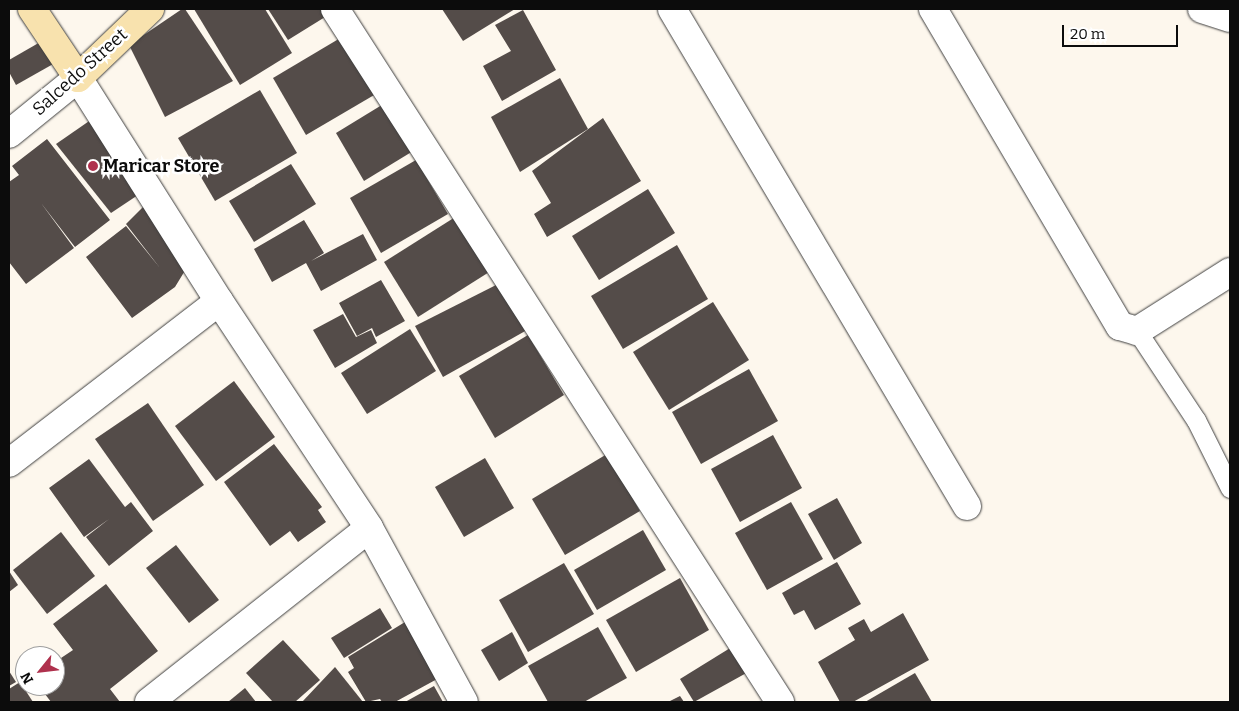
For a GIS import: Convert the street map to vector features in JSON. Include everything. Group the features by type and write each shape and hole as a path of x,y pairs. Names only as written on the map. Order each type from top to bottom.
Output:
{"street":[{"path":"32,9 78,78 218,301 370,528 464,702"},
{"name":"Salcedo Street","path":"9,134 78,78 150,9"},
{"path":"335,9 780,702"},
{"path":"672,9 967,506"},
{"path":"933,9 1120,326 1137,331 1230,272"},
{"path":"1202,9 1230,18"},
{"path":"9,463 218,301"},
{"path":"149,702 370,528"}],"lane":[{"path":"1137,331 1196,420 1230,488"}],"building":[{"path":"182,9 185,9 233,81 165,117 129,45"},
{"path":"194,9 265,9 292,53 240,85"},
{"path":"268,9 338,9 288,40"},
{"path":"442,9 515,9 463,41"},
{"path":"523,10 556,70 502,101 483,66 511,51 495,25"},
{"path":"347,34 381,91 306,135 273,78"},
{"path":"49,37 62,59 16,85 9,72 9,60"},
{"path":"560,78 588,129 520,172 491,117"},
{"path":"260,90 297,153 215,201 178,138"},
{"path":"390,100 418,148 364,181 336,133"},
{"path":"95,117 144,191 111,213 56,144"},
{"path":"603,118 641,181 547,237 534,214 551,203 532,171"},
{"path":"47,139 110,220 75,247 41,203 74,248 26,284 9,262 9,182 19,175 12,166"},
{"path":"416,160 448,214 381,253 350,198"},
{"path":"291,164 316,204 254,242 229,201"},
{"path":"648,189 675,233 599,280 572,236"},
{"path":"144,206 189,264 175,287 132,318 86,257 126,226 160,268 126,224"},
{"path":"460,214 494,269 418,317 384,262"},
{"path":"304,220 324,253 311,261 363,234 377,260 321,291 306,263 272,282 254,249"},
{"path":"677,245 708,299 623,349 591,296"},
{"path":"381,280 405,321 376,337 372,328 357,336 339,303"},
{"path":"502,282 527,330 443,377 415,326"},
{"path":"713,302 749,360 669,410 633,352"},
{"path":"343,314 356,337 371,330 377,343 335,368 313,330"},
{"path":"410,329 436,371 367,414 341,373"},
{"path":"528,335 564,395 495,438 459,376"},
{"path":"749,369 778,421 701,464 672,412"},
{"path":"234,381 275,437 216,481 175,426"},
{"path":"148,403 204,485 153,521 95,439"},
{"path":"773,435 802,488 740,522 711,469"},
{"path":"274,444 322,507 318,510 326,522 298,542 290,531 270,546 224,482"},
{"path":"607,454 640,511 565,555 532,499"},
{"path":"485,458 514,508 464,537 435,487"},
{"path":"89,459 125,507 131,502 153,531 109,566 86,537 109,519 84,537 49,488"},
{"path":"837,498 862,543 834,560 808,514"},
{"path":"791,502 823,559 767,590 735,533"},
{"path":"643,530 666,570 597,610 574,570"},
{"path":"61,532 95,576 47,614 13,570"},
{"path":"176,545 219,600 189,623 146,568"},
{"path":"837,562 861,604 815,630 804,610 794,615 782,593"},
{"path":"564,563 594,614 528,652 499,600"},
{"path":"9,571 18,585 9,592"},
{"path":"680,578 709,630 636,672 606,620"},
{"path":"106,584 158,651 110,689 120,702 51,702 46,696 65,696 65,655 73,650 53,624"},
{"path":"380,608 392,628 344,658 331,638"},
{"path":"903,613 929,660 853,702 840,702 818,662 855,640 848,628 864,619 871,632"},
{"path":"405,622 439,678 395,702 382,702 380,699 366,702 348,672 354,668 348,657"},
{"path":"598,627 627,678 584,702 548,702 528,666"},
{"path":"512,632 528,663 499,681 481,650"},
{"path":"283,640 320,680 295,702 273,702 246,673"},
{"path":"735,645 750,671 694,702 680,679"},
{"path":"335,667 363,702 302,702"},
{"path":"9,671 15,683 9,686"},
{"path":"915,673 932,702 865,702"},
{"path":"15,685 15,696 29,696 33,702 9,702 9,689"},
{"path":"434,686 443,702 405,702"},
{"path":"245,688 256,702 228,702"},
{"path":"680,696 684,702 668,702"}],"place":[{"name":"Maricar Store","path":"93,166"}]}
